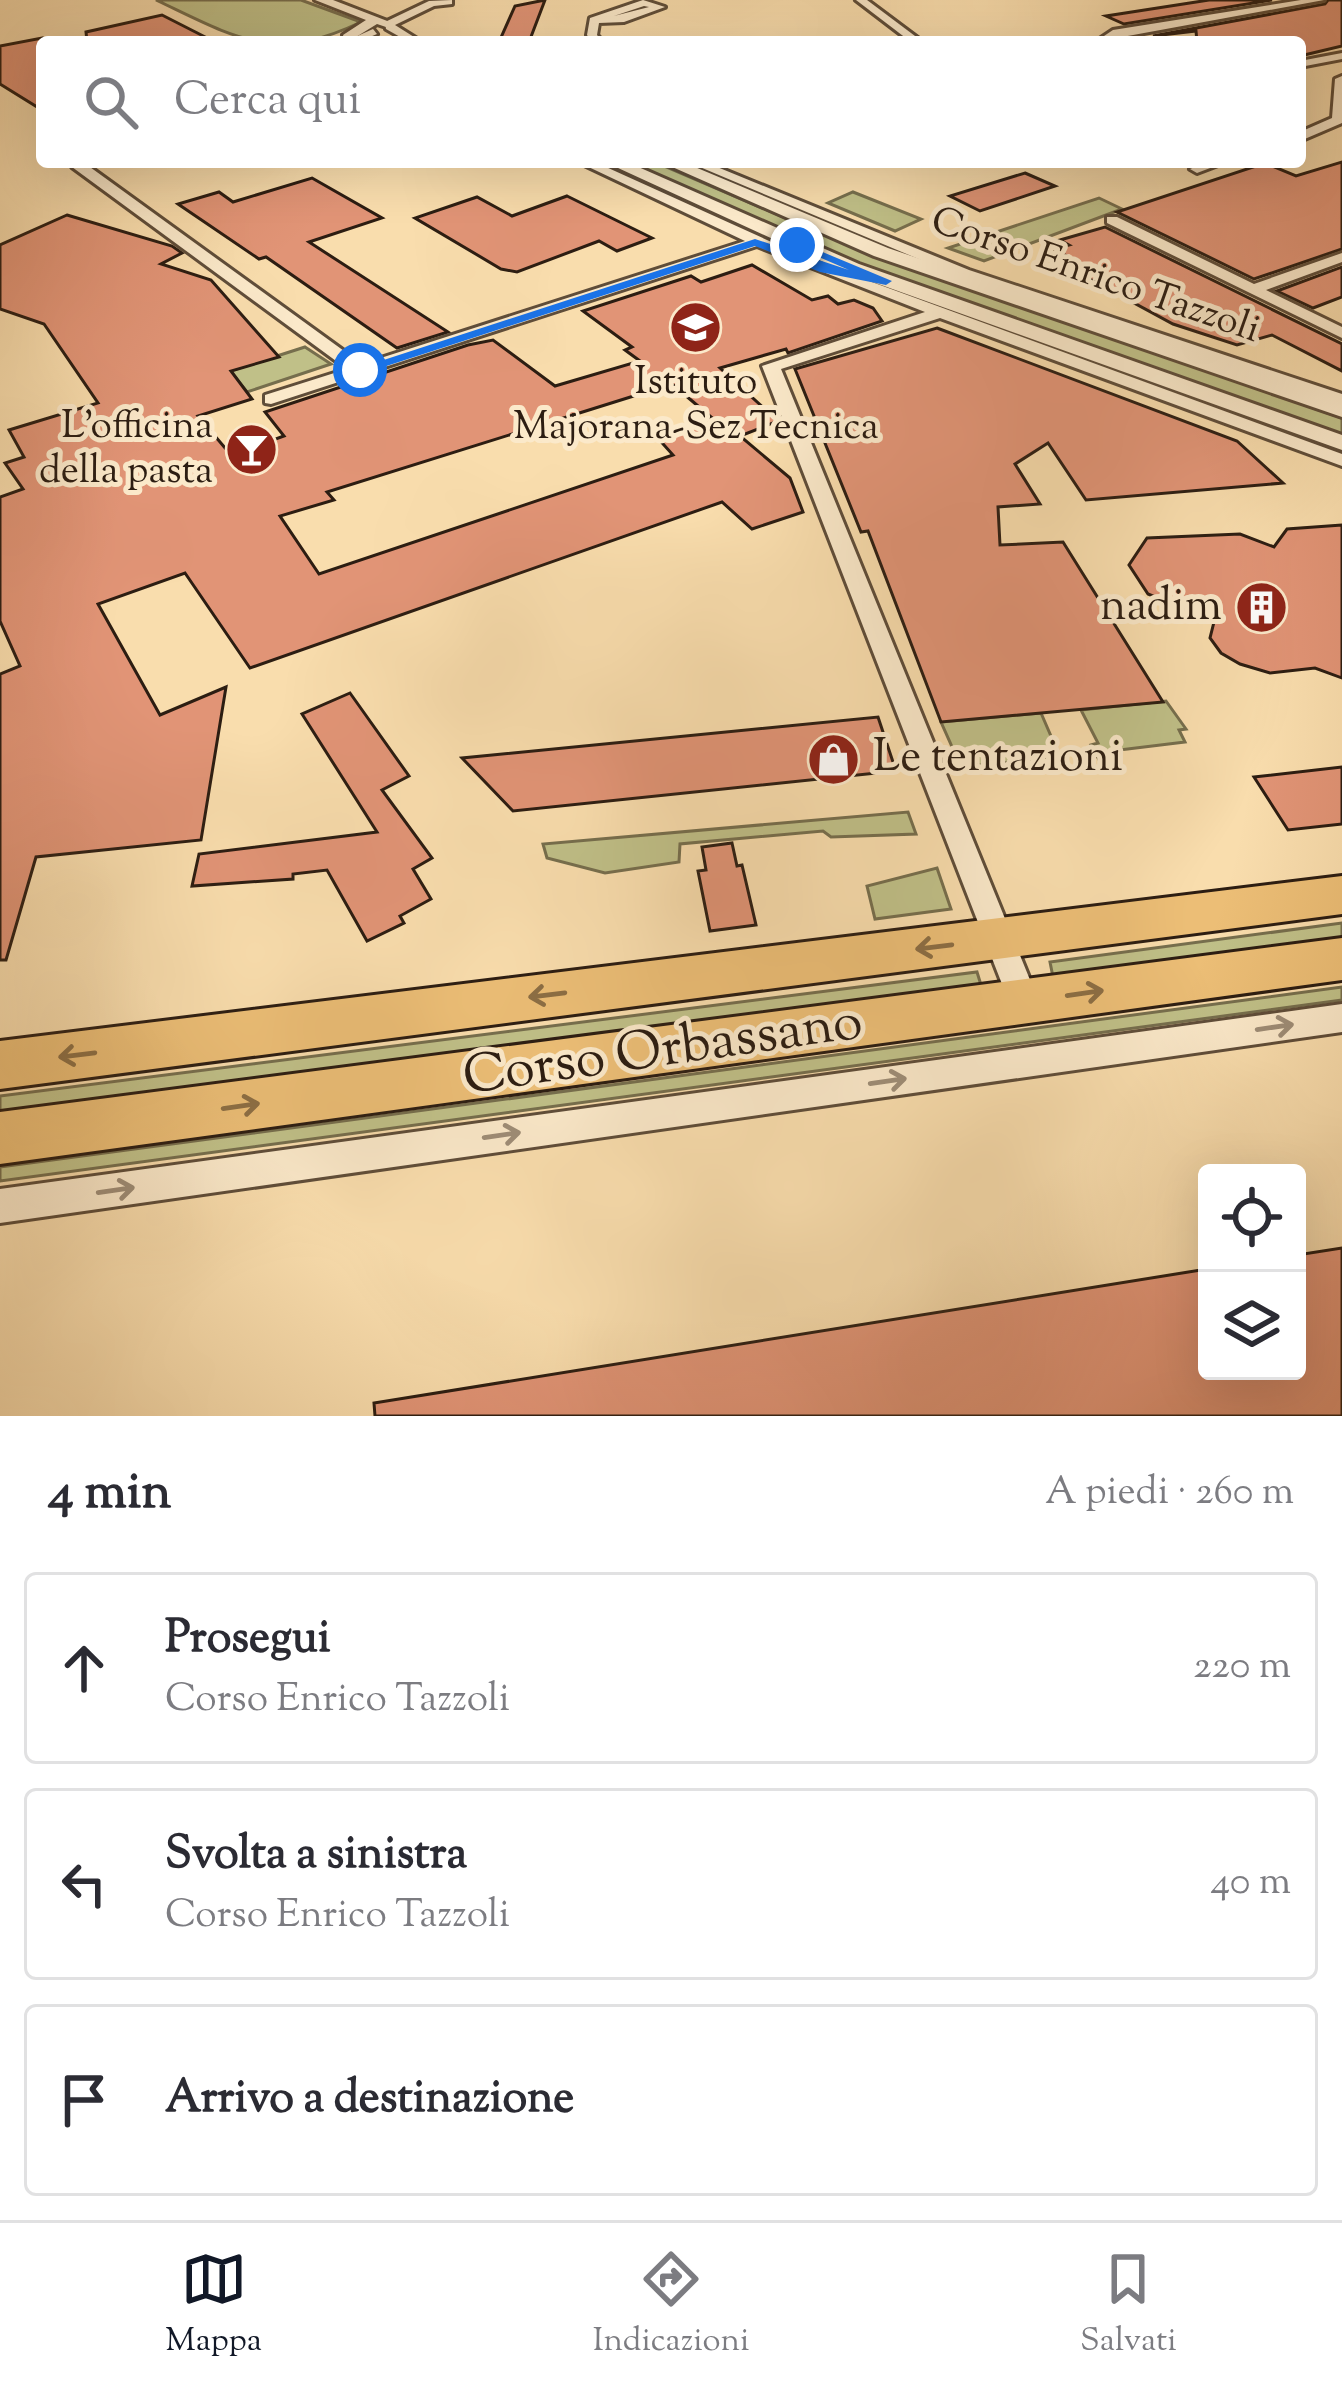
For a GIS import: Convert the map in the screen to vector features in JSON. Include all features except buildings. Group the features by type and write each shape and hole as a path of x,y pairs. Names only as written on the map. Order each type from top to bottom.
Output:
{"main road":[{"name":"Corso Orbassano","path":"0,1065 1342,895"},
{"name":"Corso Orbassano","path":"0,1138 1342,959"}],"street":[{"path":"321,0 404,36"},
{"path":"380,25 414,0"},
{"path":"861,0 910,36"},
{"path":"1109,36 1319,0"},
{"path":"351,36 432,2 451,1"},
{"path":"426,36 425,24 451,1"},
{"path":"643,3 660,8 620,20 594,20 643,3"},
{"path":"593,36 594,20"},
{"path":"380,25 391,36"},
{"path":"1308,74 1317,62 1342,56"},
{"path":"1317,62 1342,67"},
{"path":"1306,135 1336,123 1342,78 1308,74"},
{"path":"82,168 360,370"},
{"name":"Corso Enrico Tazzoli","path":"599,168 886,281 1342,443"},
{"name":"Corso Enrico Tazzoli","path":"624,168 755,242 938,314 1342,460"},
{"name":"Corso Enrico Tazzoli","path":"698,168 899,258 1342,410"},
{"name":"Corso Enrico Tazzoli","path":"699,168 964,273 1342,400"},
{"path":"1112,220 1342,333"},
{"path":"271,399 755,242"},
{"path":"1254,289 1342,257"},
{"name":"Corso Enrico Tazzoli","path":"825,269 886,281"},
{"name":"Corso Enrico Tazzoli","path":"938,314 771,366 999,939"},
{"path":"999,939 1024,1001"},
{"name":"Corso Orbassano","path":"0,1206 1342,1018"}],"green space":[{"path":"156,0 301,0 361,22 326,36 237,36"},
{"path":"634,168 669,168 867,253 1342,418 1342,437 848,262"},
{"path":"853,192 921,219 895,231 828,203"},
{"path":"1099,198 1122,209 984,261 948,248"},
{"path":"305,347 331,364 247,392 230,371"},
{"path":"1166,701 1186,729 1179,730 1185,742 1103,752 1111,771 1105,771 1091,745 1098,743 1081,710"},
{"path":"1041,713 1060,757 961,767 941,722"},
{"path":"908,812 916,834 831,837 823,831 680,844 679,862 605,873 547,858 543,844"},
{"path":"937,868 951,909 875,919 867,886"},
{"path":"1342,923 1342,943 1054,982 1050,962"},
{"path":"977,972 981,985 0,1114 0,1096"},
{"path":"1342,987 1342,1000 0,1181 0,1167"}],"place":[{"name":"Istituto Majorana-Sez Tecnica","path":"696,327"},
{"name":"L'officina della pasta","path":"252,450"},
{"name":"nadim","path":"1261,608"},
{"name":"Le tentazioni","path":"834,759"}],"route":[{"path":"360,370 755,242 825,269 886,281 797,245"}]}
